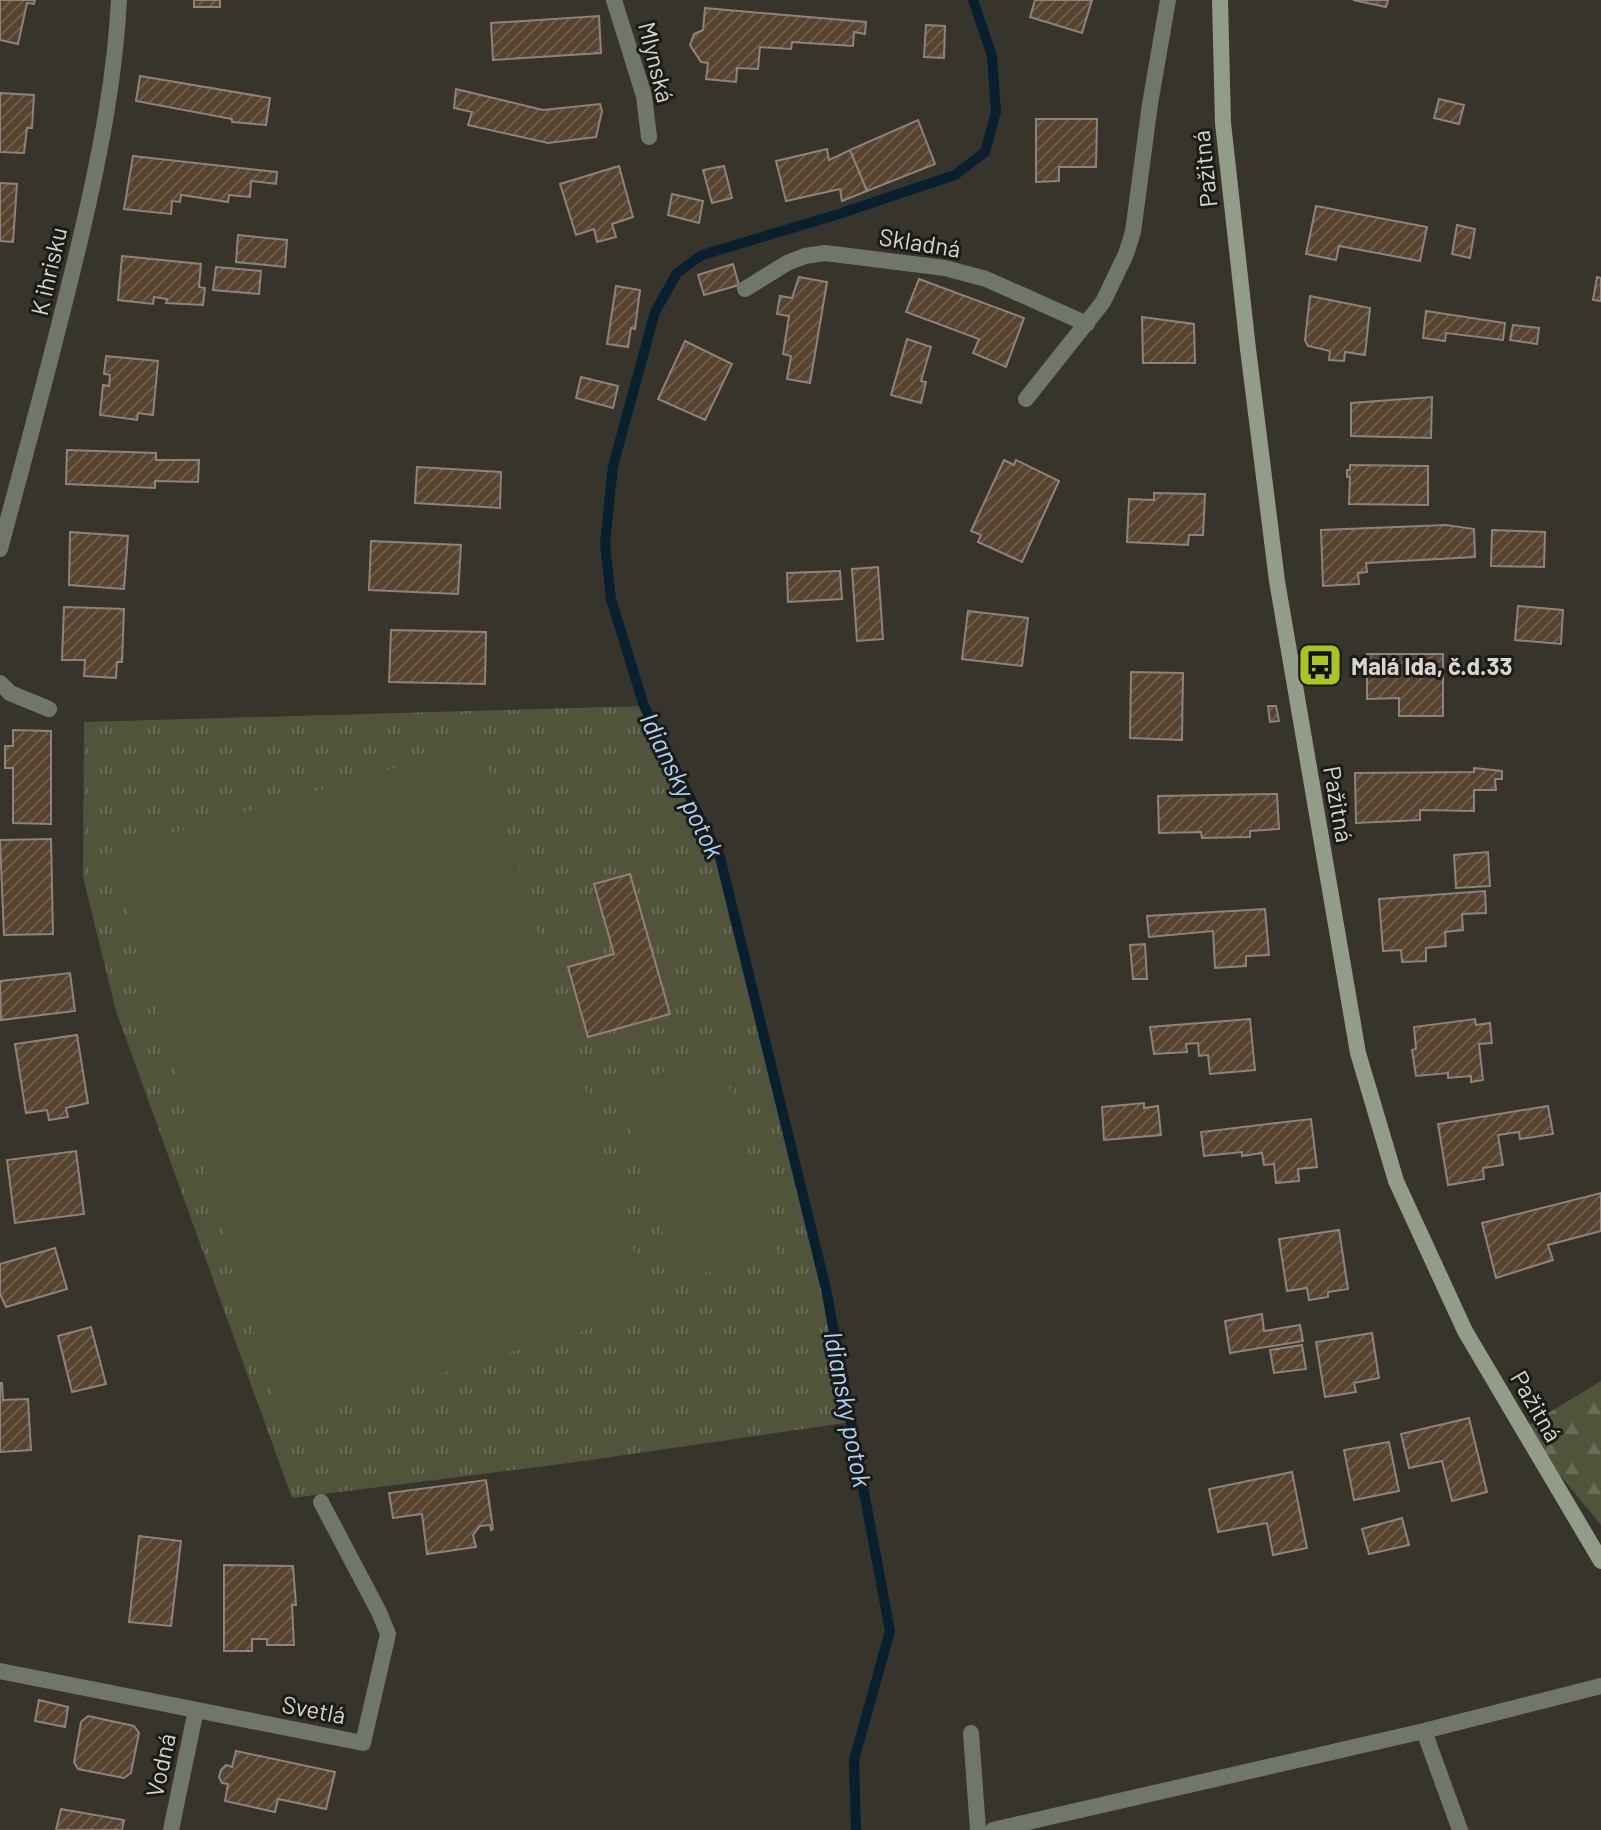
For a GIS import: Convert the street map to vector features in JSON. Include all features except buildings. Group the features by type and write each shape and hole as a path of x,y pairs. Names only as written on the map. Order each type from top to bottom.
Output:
{"street":[{"name":"K ihrisku","path":"0,549 64,313 97,174 117,51 119,0"},
{"name":"Mlynská","path":"614,0 644,96 649,137"},
{"path":"1026,399 1087,324 1112,285 1133,232 1168,0"},
{"name":"Pažitná","path":"1220,0 1223,123 1277,581 1358,1053 1396,1181 1465,1331 1601,1561"},
{"name":"Skladná","path":"745,289 787,263 825,253 945,268 986,279 1087,324"},
{"path":"0,683 10,693 49,709"},
{"name":"Svetlá","path":"0,1671 363,1743 388,1634 321,1502"},
{"path":"993,1830 1424,1731 1601,1686"},
{"name":"Vodná","path":"171,1830 196,1710"},
{"path":"1424,1731 1460,1830"},
{"path":"971,1733 978,1830"}],"green space":[{"path":"644,706 720,857 826,1289 851,1422 577,1462 292,1498 116,1011 83,877 84,722"},
{"path":"481,742 652,1310 281,1421 110,852"},
{"path":"720,1055 778,1252 677,1281 619,1085"},
{"path":"1601,1381 1601,1525 1522,1429"}],"waterway":[{"name":"Idiansky potok","path":"856,1830 854,1760 890,1631 826,1289 720,857 644,706 611,599 605,543 613,466 655,312 677,273 702,255 955,175 985,152 996,112 992,56 973,0"}],"place":[{"name":"Malá Ida, č.d.33","path":"1320,665"}]}
